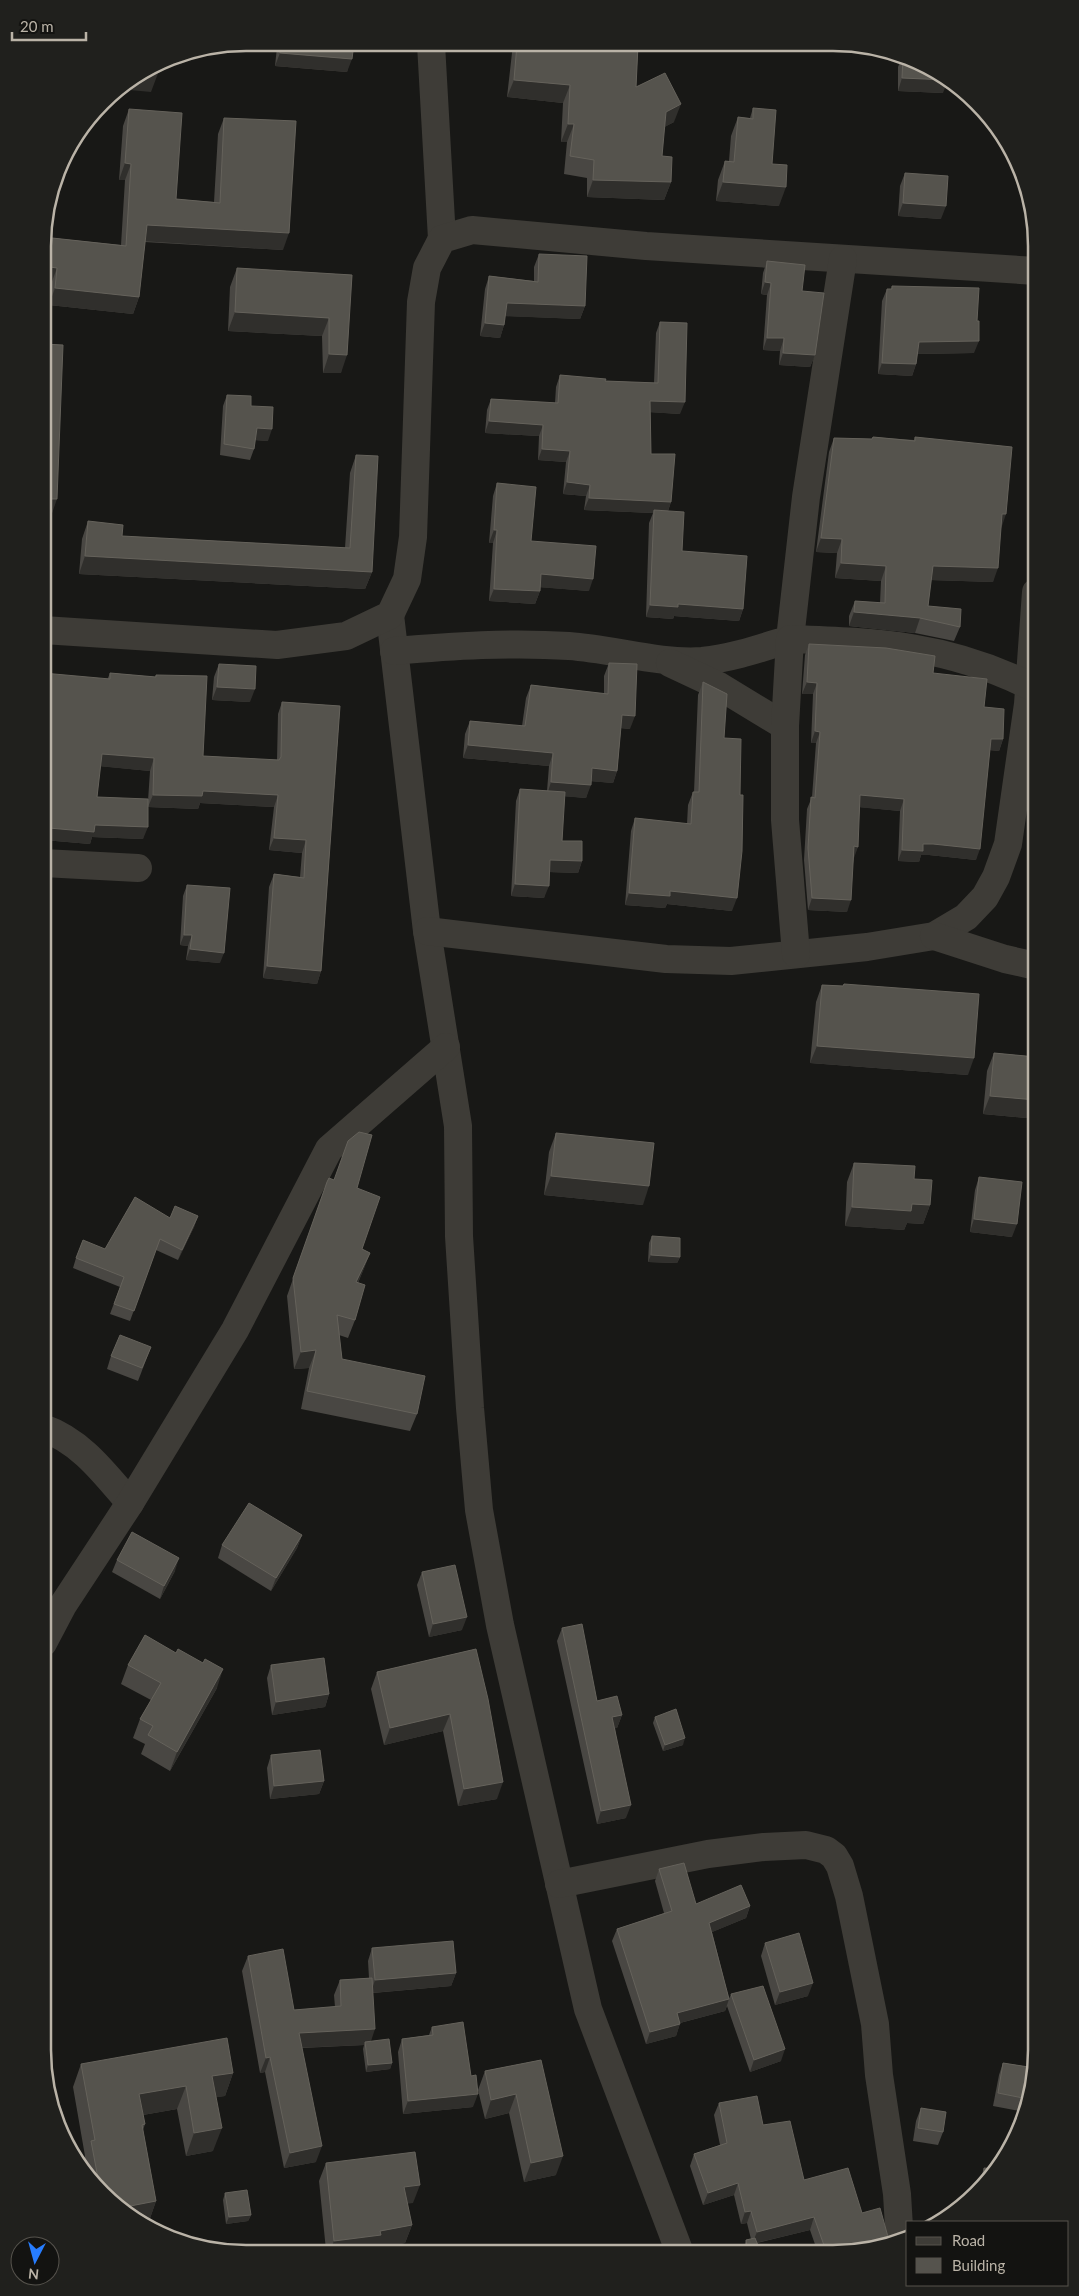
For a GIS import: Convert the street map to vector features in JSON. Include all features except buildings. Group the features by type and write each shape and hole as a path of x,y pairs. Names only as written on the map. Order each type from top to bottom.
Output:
{"street":[{"path":"432,51 442,239 428,268 421,302 412,545 407,579 390,615 427,931 458,1126 460,1236 470,1408 479,1510 500,1625 588,2009 677,2245"},
{"path":"442,239 472,230 646,246 1028,271"},
{"path":"796,954 786,820 785,726 790,639 808,487 843,259"},
{"path":"51,631 277,645 346,636 390,615"},
{"path":"394,652 516,644 570,646 663,660 701,661 743,654 790,639 900,645 944,653 976,663 1028,696"},
{"path":"663,660 719,686 785,726"},
{"path":"427,931 666,959 731,960 867,947 934,936 966,917 985,897 996,877 1008,844 1028,722"},
{"path":"51,863 138,868"},
{"path":"934,936 1005,959 1028,964"},
{"path":"51,1628 63,1605 130,1503 235,1330 329,1149 446,1047"},
{"path":"51,1431 87,1454 130,1503"},
{"path":"559,1884 708,1854 764,1847 806,1845 826,1850 834,1856 840,1866 849,1896 875,2024 879,2075 901,2232"}]}
